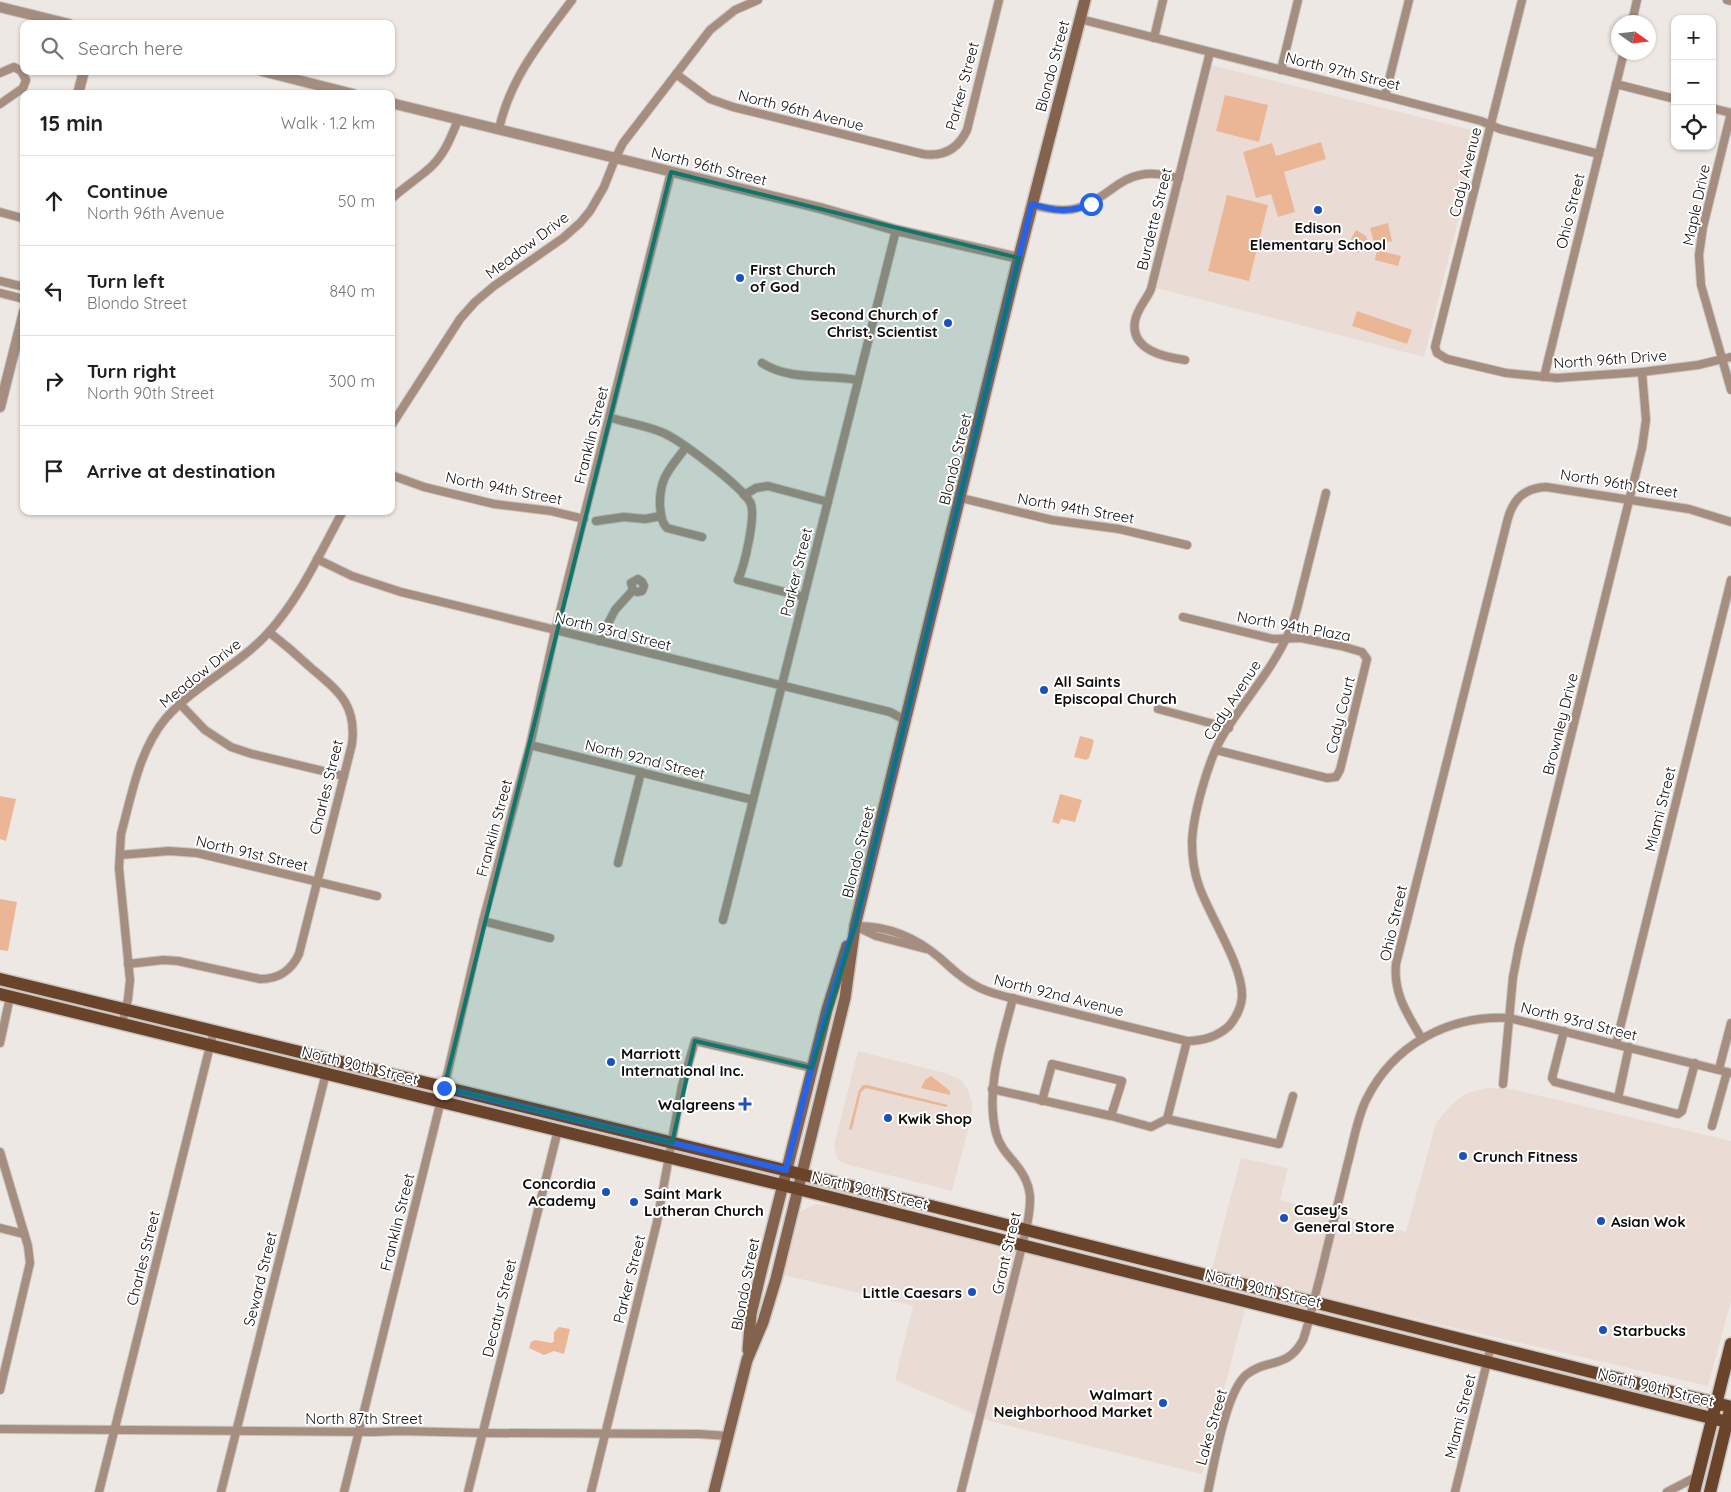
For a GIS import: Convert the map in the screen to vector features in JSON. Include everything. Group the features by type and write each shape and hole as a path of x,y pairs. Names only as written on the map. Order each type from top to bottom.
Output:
{"main road":[{"name":"Blondo Street","path":"747,1360 749,1329 756,1293 782,1185 832,993 855,926 1032,204 1085,0"},
{"name":"Blondo Street","path":"714,1492 747,1360 768,1305 845,998 855,926"},
{"name":"North 90th Street","path":"0,979 786,1170 1731,1407"},
{"name":"North 90th Street","path":"5,996 797,1188 1729,1422"},
{"path":"1694,1492 1731,1344"},
{"path":"1710,1492 1729,1422 1731,1407"}],"street":[{"path":"498,129 510,93 521,71 572,0"},
{"name":"Meadow Drive","path":"395,420 460,319 475,302 494,286 563,238 580,223 598,198 614,159 623,143 704,38 721,20 735,10 758,0"},
{"name":"Parker Street","path":"927,155 952,150 966,130 999,0"},
{"path":"1154,38 1163,0"},
{"path":"1281,70 1298,0"},
{"path":"1385,96 1410,0"},
{"name":"Cady Avenue","path":"1436,350 1522,0"},
{"path":"1634,15 1637,0"},
{"path":"1727,0 1731,1"},
{"path":"0,7 53,20"},
{"name":"North 97th Street","path":"1080,19 1385,96 1599,154"},
{"name":"Burdette Street","path":"1185,360 1171,358 1147,349 1138,340 1135,328 1137,314 1151,289 1210,52"},
{"name":"Ohio Street","path":"1544,377 1622,60"},
{"path":"0,73 14,68 20,71"},
{"name":"North 96th Avenue","path":"676,74 710,99 733,107 927,155"},
{"path":"21,90 26,80 23,75"},
{"path":"79,90 83,75"},
{"path":"278,75 337,90"},
{"path":"1616,84 1671,98"},
{"path":"0,104 20,91"},
{"name":"North 96th Street","path":"395,104 810,206 896,230 1019,258"},
{"path":"1716,109 1731,113"},
{"name":"Maple Drive","path":"1731,113 1703,227 1699,255 1701,285 1731,390"},
{"path":"395,190 427,171 438,160 448,145 458,120"},
{"name":"Franklin Street","path":"344,1492 441,1101 483,921 530,745 555,631 671,172"},
{"path":"1032,204 1060,211 1073,210 1091,204 1119,184 1138,175 1154,174 1179,178"},
{"path":"0,212 20,217"},
{"name":"Parker Street","path":"723,920 896,230"},
{"path":"0,282 20,286"},
{"path":"0,293 20,298"},
{"path":"0,407 20,328"},
{"name":"North 96th Drive","path":"1436,350 1440,356 1447,359 1506,373 1571,378 1698,365 1731,357"},
{"path":"762,362 772,369 786,374 858,380"},
{"name":"Brownley Drive","path":"1503,1084 1513,977 1519,946 1646,429 1642,372"},
{"path":"609,417 662,432 686,447 739,489 750,502 753,515 738,580 804,597"},
{"path":"686,447 662,483 659,495 661,516 667,528 702,537"},
{"name":"North 94th Street","path":"395,476 424,487 494,504 551,511 584,519"},
{"path":"744,494 756,488 768,486 828,502"},
{"name":"North 96th Street","path":"1510,510 1523,493 1546,487 1689,509 1731,522"},
{"name":"Cady Avenue","path":"1190,1041 1210,1038 1225,1029 1234,1019 1242,995 1236,971 1199,888 1193,862 1194,828 1211,760 1229,728 1273,663 1286,638 1298,606 1326,493"},
{"name":"North 94th Street","path":"961,498 1052,520 1119,529 1187,545"},
{"name":"Ohio Street","path":"1422,1039 1400,999 1396,981 1396,964 1510,510"},
{"name":"Meadow Drive","path":"122,1024 130,990 120,854 121,834 143,757 160,726 181,705 241,659 269,632 293,602 341,515"},
{"path":"596,521 624,517 645,518 661,516"},
{"name":"North 93rd Street","path":"317,560 378,586 890,712 905,720"},
{"name":"Miami Street","path":"1616,1044 1731,580"},
{"path":"599,641 615,610 632,590"},
{"name":"North 94th Plaza","path":"1183,618 1273,639 1301,638 1341,646 1362,652 1367,659"},
{"name":"Charles Street","path":"128,964 163,960 178,961 267,979 282,974 290,968 300,952 344,776 353,733 352,717 345,700 335,688 269,632"},
{"name":"Cady Court","path":"1216,750 1327,778 1336,777 1340,770 1367,659"},
{"path":"181,705 205,730 231,747 252,754 344,776"},
{"path":"1158,709 1229,728"},
{"name":"North 92nd Street","path":"530,745 753,800"},
{"path":"618,864 641,772"},
{"name":"North 91st Street","path":"120,854 169,851 197,853 377,896"},
{"path":"483,921 550,938"},
{"name":"North 92nd Avenue","path":"855,926 876,936 930,950 976,986 1013,998 1190,1041"},
{"path":"0,1043 5,996"},
{"name":"Grant Street","path":"961,1492 1023,1245 1031,1205 1030,1190 1025,1176 1005,1151 997,1137 993,1113 992,1089 995,1070 1013,998"},
{"name":"North 93rd Street","path":"1422,1039 1445,1027 1462,1022 1483,1018 1509,1018 1726,1071"},
{"path":"1712,1126 1726,1071 1731,1023"},
{"name":"Charles Street","path":"99,1492 214,1030"},
{"path":"1564,1031 1552,1078 1555,1082 1678,1114 1682,1111 1695,1063"},
{"path":"1310,1317 1362,1111 1382,1074 1398,1057 1422,1039"},
{"name":"Parker Street","path":"591,1492 657,1222 682,1086 695,1041 812,1068"},
{"path":"1167,1119 1190,1041"},
{"path":"1618,1098 1629,1047"},
{"path":"1042,1101 1052,1064 1122,1082 1111,1116"},
{"name":"Seward Street","path":"221,1492 326,1073"},
{"path":"992,1089 1151,1126 1167,1119 1279,1144 1294,1096"},
{"name":"Decatur Street","path":"468,1492 558,1130"},
{"path":"0,1152 30,1255 29,1272 0,1390"},
{"path":"0,1228 24,1234"},
{"name":"Lake Street","path":"1208,1492 1234,1390 1249,1373 1261,1367 1283,1361 1294,1353 1303,1340 1310,1317"},
{"name":"Miami Street","path":"1455,1492 1491,1346"},
{"name":"North 87th Street","path":"0,1429 399,1431 699,1434 728,1436"},
{"path":"1672,1491 1698,1476"}],"highlighted area":[{"path":"671,172 1019,258 855,926 812,1068 695,1041 672,1143 444,1088"}],"shaded area":[{"name":"Edison Elementary School","path":"1211,65 1480,132 1424,357 1156,288"},
{"path":"1225,95 1268,105 1259,142 1216,131"},
{"path":"1321,142 1326,159 1284,172 1295,212 1278,217 1271,194 1256,198 1243,152 1272,143 1276,156"},
{"path":"1227,195 1268,205 1249,281 1208,271"},
{"path":"1388,223 1392,241 1375,246 1370,228"},
{"path":"1356,230 1366,236 1368,242 1367,247 1358,253 1352,248 1351,239"},
{"path":"1377,250 1401,256 1398,266 1375,260"},
{"path":"1357,311 1412,330 1407,344 1352,326"},
{"path":"1080,736 1094,741 1089,758 1086,760 1074,757"},
{"path":"1060,794 1082,800 1075,822 1061,819 1059,824 1052,822"},
{"path":"0,796 16,799 6,841 0,839"},
{"path":"0,899 17,902 8,951 0,950"},
{"path":"858,1051 945,1073 961,1080 968,1090 972,1103 972,1114 952,1191 845,1164 838,1160 834,1146"},
{"path":"931,1076 950,1091 950,1095 921,1088 925,1080"},
{"path":"863,1085 948,1105 946,1107 866,1088 861,1092 852,1129 850,1130 859,1090"},
{"path":"1487,1088 1511,1089 1731,1141 1731,1301 1708,1386 1211,1272 1241,1158 1288,1168 1280,1200 1406,1232 1436,1123 1451,1105 1467,1093"},
{"path":"815,1204 834,1206 1245,1309 1202,1474 990,1421 895,1380 913,1306 784,1275 800,1212"},
{"path":"559,1327 570,1329 564,1354 554,1351 544,1355 529,1348 531,1342 535,1340 552,1343 554,1341 554,1332"}],"place":[{"name":"Edison Elementary School","path":"1318,210"},
{"name":"First Church of God","path":"740,278"},
{"name":"Second Church of Christ, Scientist","path":"948,323"},
{"name":"All Saints Episcopal Church","path":"1044,690"},
{"name":"Marriott International Inc.","path":"611,1062"},
{"name":"Walgreens","path":"745,1104"},
{"name":"Kwik Shop","path":"888,1118"},
{"name":"Crunch Fitness","path":"1463,1156"},
{"name":"Concordia Academy","path":"606,1192"},
{"name":"Saint Mark Lutheran Church","path":"634,1202"},
{"name":"Casey's General Store","path":"1284,1218"},
{"name":"Asian Wok","path":"1601,1221"},
{"name":"Little Caesars","path":"972,1292"},
{"name":"Starbucks","path":"1603,1330"},
{"name":"Walmart Neighborhood Market","path":"1163,1403"}],"route":[{"path":"444,1088 786,1170 826,1010 855,926 1032,204 1065,211 1082,208 1091,204"}]}
